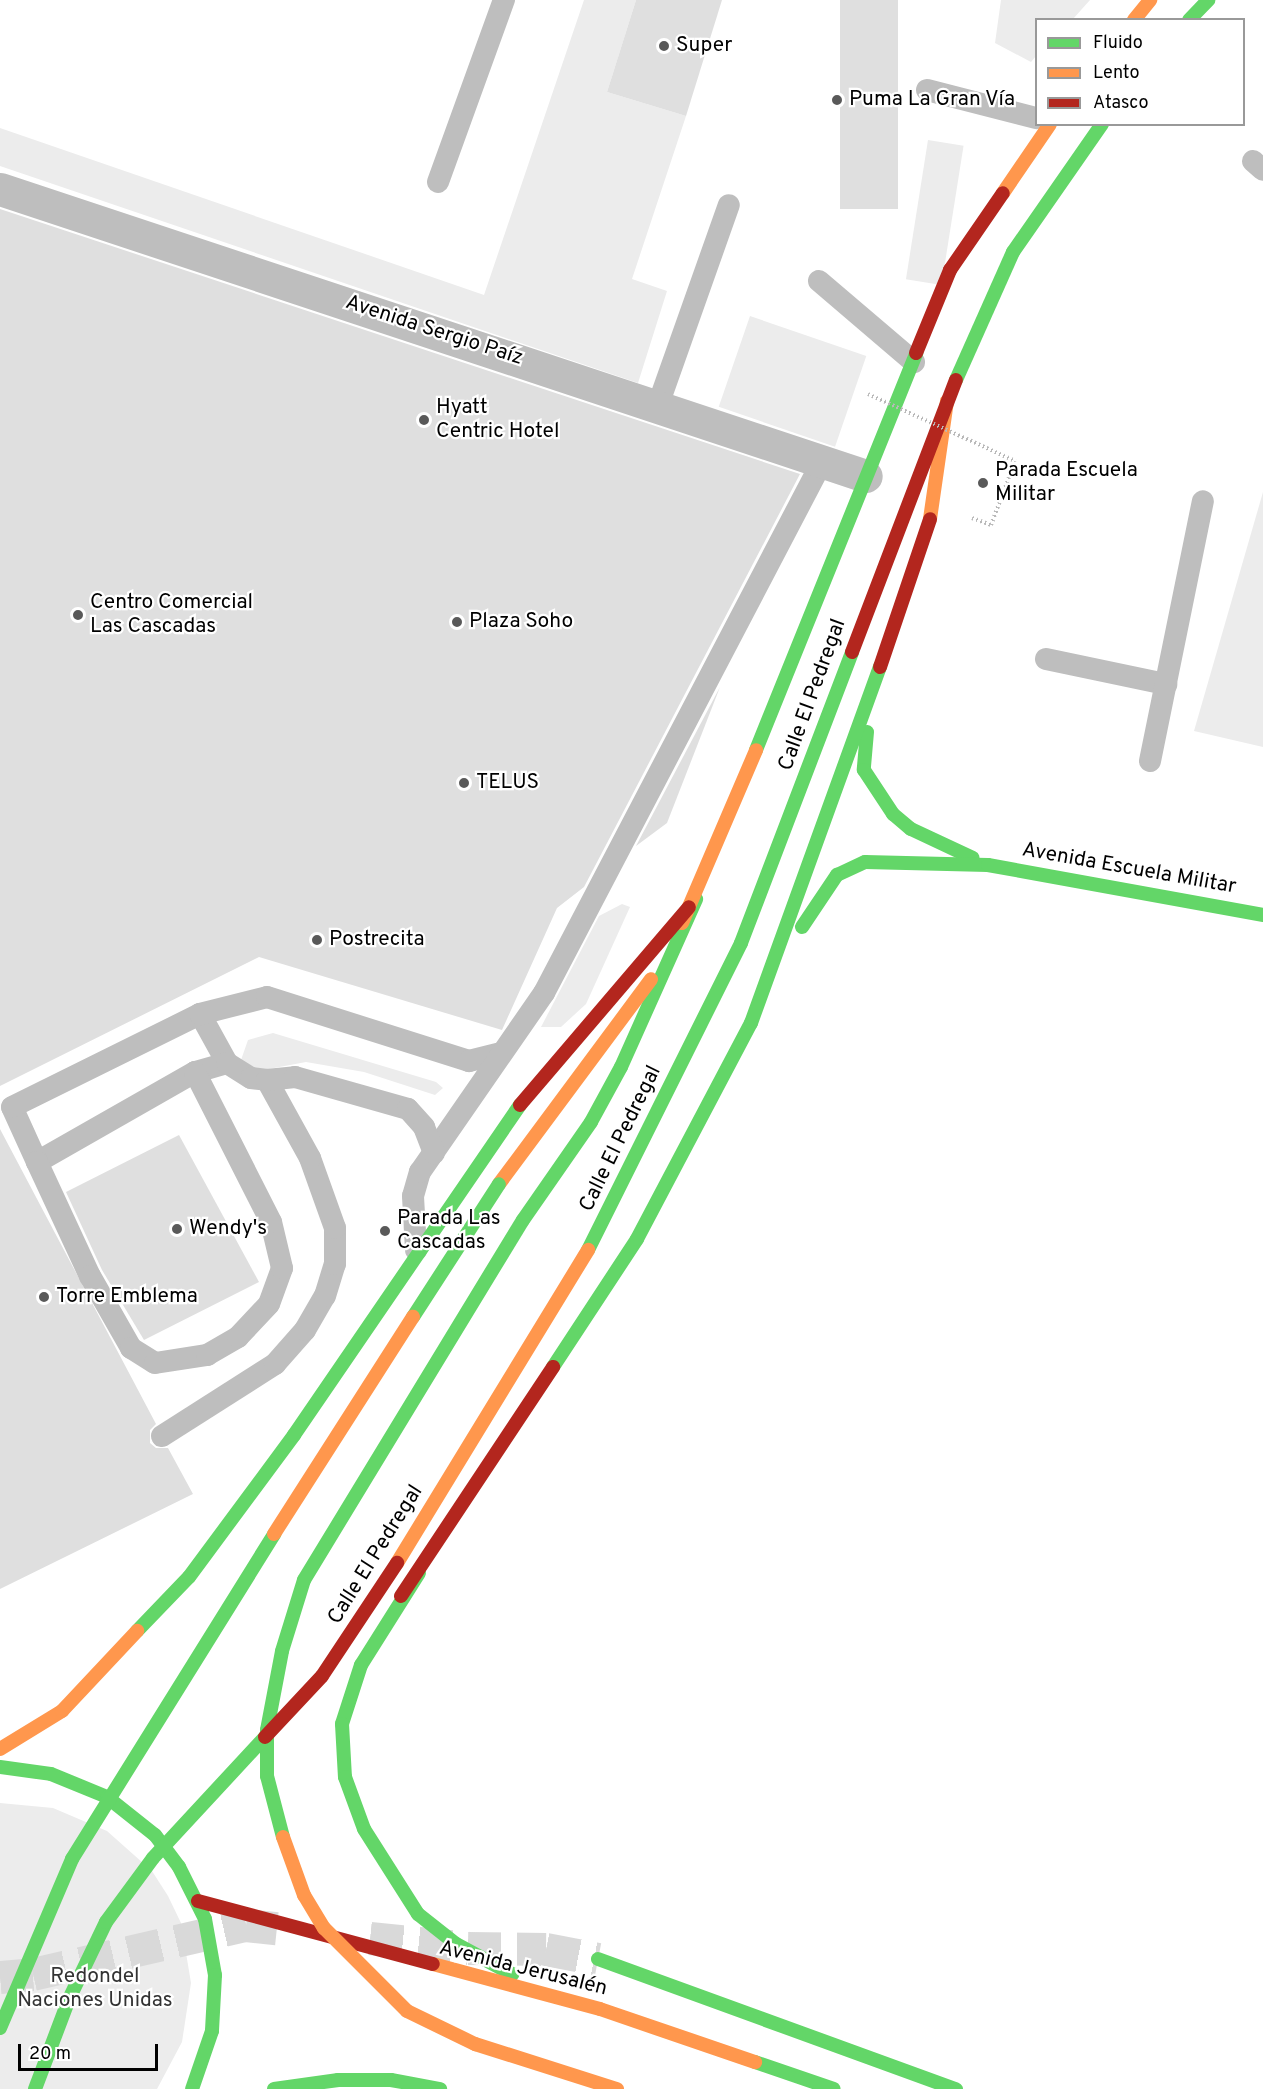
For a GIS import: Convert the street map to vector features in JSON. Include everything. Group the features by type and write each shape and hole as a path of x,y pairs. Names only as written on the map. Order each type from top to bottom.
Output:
{"main road":[{"path":"1136,18 1150,0"},
{"path":"1191,18 1208,0"},
{"name":"Calle El Pedregal","path":"0,2028 72,1859 236,1592 499,1184 642,994 696,899 950,270 1049,126"},
{"name":"Calle El Pedregal","path":"35,2089 69,1998 106,1922 153,1858 283,1722 360,1625 600,1230 741,943 947,400 1013,252 1101,126"},
{"path":"600,2009 490,1964 436,1930 411,1905 364,1829 345,1777 342,1724 362,1665 419,1573 637,1239 751,1023 869,698 935,504 947,400"},
{"name":"Avenida Escuela Militar","path":"869,698 864,770 869,783 911,829 988,865"},
{"name":"Avenida Escuela Militar","path":"751,1023 780,976 804,923 837,876 865,862 988,865 1263,915"},
{"path":"617,2089 474,2044 407,2012 373,1982 324,1928 304,1895 275,1816 267,1776 267,1730 282,1651 304,1580 523,1220 591,1122 621,1067 696,899"},
{"path":"0,1749 62,1711 189,1577 294,1435 416,1250 543,1075 696,899"},
{"path":"168,1850 214,1815 329,1689 419,1573"},
{"path":"0,1767 51,1773 97,1792 124,1808 168,1850 198,1901 213,1955 216,1994 212,2031 192,2089"},
{"name":"Avenida Jerusalén","path":"198,1901 600,2009 834,2089"},
{"path":"598,1959 956,2089"},
{"path":"274,2089 381,2080 440,2089"}],"street":[{"name":"Avenida Sergio Paíz","path":"0,189 658,405 866,476"}],"lane":[{"path":"438,182 504,0"},
{"path":"927,90 1035,118"},
{"path":"658,405 729,206"},
{"path":"819,281 914,362"},
{"path":"416,1250 413,1196 420,1172 498,1054 544,993 579,931 616,851 823,460"},
{"path":"1150,761 1203,501"},
{"path":"1046,659 1166,684"},
{"path":"195,1072 272,1222 282,1268 269,1304 238,1337 207,1356 155,1363 131,1348 37,1162 6,1109 200,1014 267,997 469,1061 498,1054"},
{"path":"200,1014 227,1062 251,1078 267,1080 295,1077 408,1109 424,1127 434,1153"},
{"path":"37,1162 195,1072 227,1062"},
{"path":"162,1436 275,1364 305,1330 326,1296 335,1264 334,1228 310,1158 267,1080"}],"path":[{"path":"868,394 1015,461 991,525"}],"green space":[{"path":"584,0 636,0 607,92 686,116 632,279 667,291 638,383 0,166 0,128 484,295"},
{"path":"1001,0 1090,0 1074,18 1035,18 1035,57 1031,62 995,43"},
{"path":"928,140 964,146 941,285 906,279"},
{"path":"750,316 866,356 835,447 719,407"},
{"path":"1263,492 1263,747 1194,731"},
{"path":"622,904 630,907 586,1004 561,1027 541,1027 599,916"},
{"path":"273,1033 436,1082 443,1088 435,1095 364,1072 306,1062 258,1071 241,1060 248,1040"},
{"name":"Redondel Naciones Unidas","path":"0,1803 53,1808 107,1831 152,1871 168,1896 181,1923 191,1983 182,2042 157,2089 0,2089"}],"building":[{"name":"Super","path":"636,0 722,0 686,116 607,92"},
{"path":"840,0 898,0 898,209 840,209"},
{"name":"Plaza Soho","path":"0,209 800,474 584,887 557,908 502,1030 259,957 0,1086"},
{"path":"720,687 667,823 636,846"},
{"name":"Torre Emblema","path":"0,1129 156,1424 150,1430 150,1443 156,1448 168,1448 193,1494 0,1589"},
{"name":"Wendy's","path":"179,1135 259,1282 144,1340 102,1270 66,1192"}],"tunnel":[{"path":"0,1977 33,1974 246,1925 277,1928"},
{"path":"370,1938 468,1948 546,1949 598,1959"}],"traffic: fast":[{"path":"1191,18 1208,0"},
{"path":"956,380 1013,252 1101,126"},
{"path":"756,750 916,353"},
{"path":"588,1250 741,943 852,652"},
{"path":"553,1367 637,1239 751,1023 880,667"},
{"path":"867,732 864,770 893,814 911,829 973,858"},
{"path":"802,927 837,875 865,862 988,865 1263,915"},
{"path":"523,1220 591,1122 621,1067 696,899"},
{"path":"137,1631 189,1577 294,1435 520,1105"},
{"path":"413,1317 499,1184"},
{"path":"283,1837 267,1776 267,1730 282,1651 304,1580 523,1220"},
{"path":"0,2028 72,1859 274,1534"},
{"path":"419,1573 361,1665 342,1724 345,1777 364,1829 418,1914 456,1944 512,1974"},
{"path":"35,2089 69,1999 106,1922 153,1858 265,1737"},
{"path":"0,1767 51,1774 107,1797 155,1835 179,1867 205,1919 215,1975 212,2031 192,2089"},
{"path":"598,1959 956,2089"},
{"path":"755,2062 834,2089"},
{"path":"274,2089 338,2080 391,2080 440,2089"}],"traffic: slow":[{"path":"1136,18 1150,0"},
{"path":"1003,193 1049,126"},
{"path":"930,519 947,401"},
{"path":"682,923 756,750"},
{"path":"499,1184 651,979"},
{"path":"397,1563 588,1250"},
{"path":"274,1534 413,1317"},
{"path":"0,1749 62,1711 137,1631"},
{"path":"283,1837 304,1895 324,1928 407,2011 475,2044 617,2089"},
{"path":"433,1964 600,2009 755,2062"}],"traffic: jam":[{"path":"916,353 950,270 1003,193"},
{"path":"852,652 956,380"},
{"path":"880,667 930,519"},
{"path":"520,1105 689,907"},
{"path":"401,1596 553,1367"},
{"path":"265,1737 322,1676 397,1563"},
{"path":"198,1901 433,1964"}],"place":[{"name":"Super","path":"664,46"},
{"name":"Puma La Gran Vía","path":"837,100"},
{"name":"Hyatt Centric Hotel","path":"424,420"},
{"name":"Parada Escuela Militar","path":"983,483"},
{"name":"Centro Comercial Las Cascadas","path":"78,615"},
{"name":"Plaza Soho","path":"457,622"},
{"name":"TELUS","path":"464,783"},
{"name":"Postrecita","path":"317,940"},
{"name":"Wendy's","path":"177,1229"},
{"name":"Parada Las Cascadas","path":"385,1231"},
{"name":"Torre Emblema","path":"44,1297"}]}
